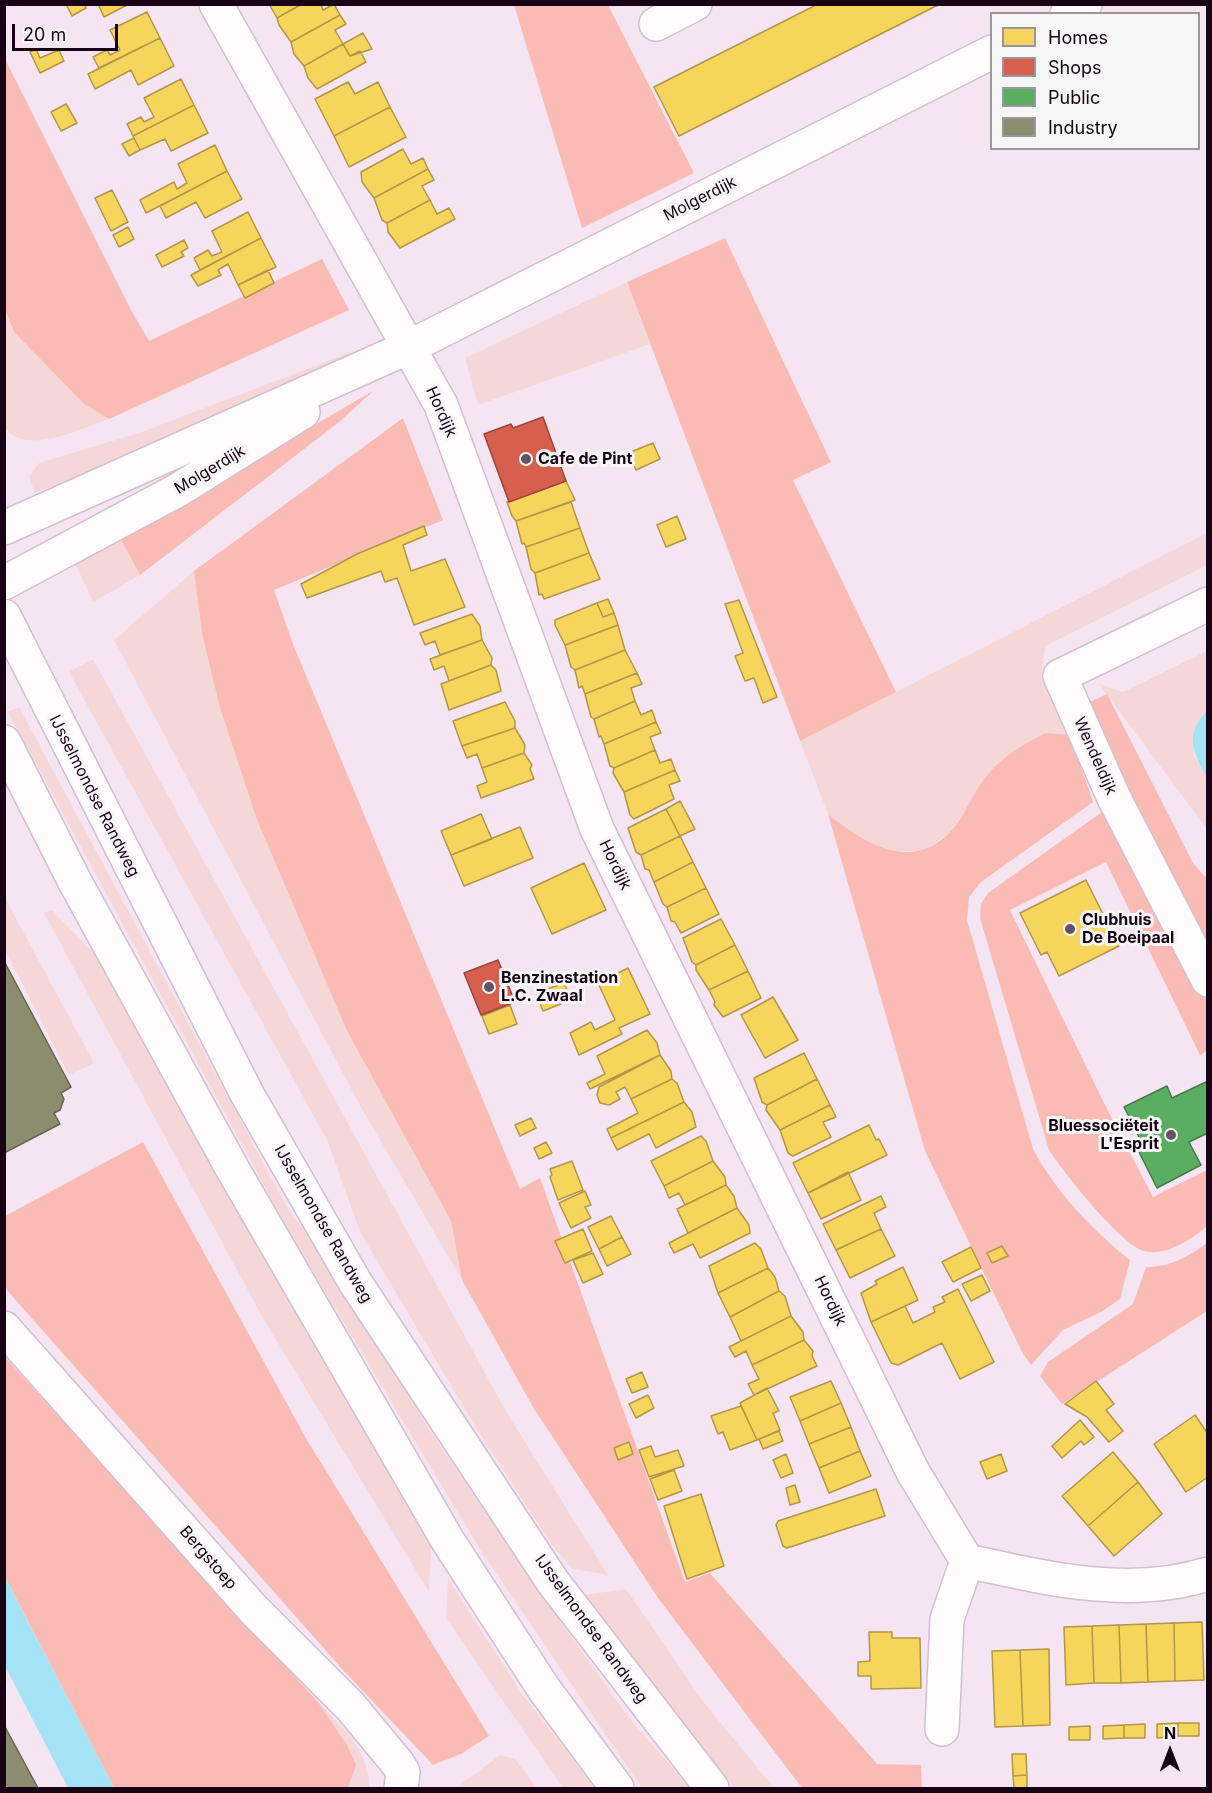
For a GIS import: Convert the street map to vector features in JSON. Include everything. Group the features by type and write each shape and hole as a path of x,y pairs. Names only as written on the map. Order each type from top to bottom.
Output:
{"street":[{"name":"Hordijk","path":"216,4 441,405 597,829 913,1472 967,1562"},
{"path":"656,24 695,4"},
{"path":"1071,12 1085,4"},
{"name":"Molgerdijk","path":"4,528 409,347 990,53"},
{"name":"Molgerdijk","path":"4,583 178,490 409,347"},
{"name":"Wendeldijk","path":"1208,604 1060,676 1114,798 1208,980"},
{"name":"IJsselmondse Randweg","path":"4,616 247,1094 355,1282 553,1582 712,1788"},
{"path":"4,742 74,880 232,1168 448,1541 544,1689 617,1788"},
{"name":"Bergstoep","path":"4,1328 254,1610 351,1707 403,1772 401,1788"},
{"path":"942,1729 947,1618 967,1562 1068,1583 1157,1584 1208,1574"}],"shaded area":[{"path":"514,5 608,5 694,173 582,228"},
{"path":"4,57 131,310 149,341 322,259 349,310 109,419 84,404 14,332 5,310"},
{"path":"725,238 831,462 793,480 896,692 800,741 627,282"},
{"path":"627,282 650,344 478,405 465,358"},
{"path":"4,310 14,332 84,404 109,419 69,434 39,440 25,440 13,435 4,426"},
{"path":"349,353 353,360 297,388 35,493 29,477 39,463 139,433"},
{"path":"373,391 338,423 140,575 120,538"},
{"path":"403,418 443,520 274,590 293,644 520,1189 540,1178 685,1582 710,1573 877,1764 921,1765 922,1788 802,1788 658,1598 533,1407 462,1280 451,1221 347,1031 257,820 220,708 202,634 194,571"},
{"path":"1207,533 1207,565 1045,646 1041,678 1070,735 968,807 949,833 925,851 887,851 850,832 828,814 800,741"},
{"path":"120,538 140,575 93,602 75,563"},
{"path":"194,571 202,634 220,708 257,820 347,1031 451,1221 462,1280 358,1102 114,640"},
{"path":"1207,651 1207,710 1200,717 1193,754 1207,778 1207,829 1099,684 1123,692"},
{"path":"93,659 507,1413 608,1575 573,1569 551,1544 475,1426 360,1232 328,1142 69,672"},
{"path":"1107,694 1193,863 1207,879 1207,963 1077,708"},
{"path":"19,707 289,1211 326,1258 430,1431 531,1580 629,1718 690,1788 642,1788 481,1551 287,1228 8,712"},
{"path":"1046,733 1070,735 1093,802 981,882 969,897 967,920 1033,1149 1052,1180 1076,1209 1130,1260 1120,1299 1101,1312 1063,1330 1031,1365 1023,1354 925,1151 828,814 871,843 903,852 919,851 934,845 949,833 984,779 996,766 1016,750"},
{"path":"1109,807 1207,998 1207,1051 1200,1055 1106,862 1010,910 1104,1103 1153,1197 1207,1170 1207,1226 1178,1246 1152,1252 1134,1246 1121,1236 1079,1190 1049,1150 980,918 981,904 988,893"},
{"path":"5,898 94,1063 69,1075 5,950"},
{"path":"52,910 104,964 250,1232 431,1547 429,1592 264,1320 44,913"},
{"path":"143,1142 307,1440 489,1736 461,1754 433,1765 343,1670 5,1288 5,1216"},
{"path":"1207,1243 1207,1311 1062,1404 1040,1376 1048,1362 1133,1304 1146,1267 1155,1267 1178,1260"},
{"path":"4,1356 317,1701 347,1745 356,1765 348,1788 114,1788 5,1577"},
{"path":"448,1579 520,1691 595,1788 563,1788 446,1618"},
{"path":"626,1589 702,1700 774,1788 735,1788 670,1709 584,1595"},
{"path":"317,1701 344,1730 359,1751 365,1763 369,1788 348,1788 355,1765"},
{"path":"500,1755 515,1759 537,1788 456,1788"}],"water":[{"path":"1207,710 1207,778 1195,752 1193,735 1195,727"},
{"path":"5,1577 114,1788 68,1788 5,1666"}],"building: Homes":[{"path":"66,4 84,4 86,8 72,16"},
{"path":"98,4 129,4 104,17"},
{"path":"269,4 302,4 277,18"},
{"path":"302,4 321,4 323,10 334,4 340,15 291,42 277,18"},
{"path":"818,4 940,4 679,136 654,87"},
{"path":"147,12 160,38 99,68 93,57 107,50 110,55 120,50 110,30"},
{"path":"340,15 346,24 335,30 343,44 304,66 294,54 291,42"},
{"path":"363,33 372,49 350,56 343,44"},
{"path":"160,38 174,66 138,85 131,70 95,89 88,74"},
{"path":"343,44 350,56 360,51 366,62 317,89 308,78 304,66"},
{"path":"36,49 40,58 59,50 64,61 40,73 30,52"},
{"path":"181,79 194,105 133,136 127,124 141,117 144,122 154,117 144,98"},
{"path":"348,82 355,94 378,82 390,107 334,136 315,99"},
{"path":"66,104 77,123 61,131 51,112"},
{"path":"194,105 208,133 171,151 165,139 140,150 133,136"},
{"path":"390,107 406,137 349,167 334,136"},
{"path":"134,138 140,150 129,156 122,144"},
{"path":"215,145 227,171 146,213 140,200 174,182 177,189 187,183 178,164"},
{"path":"403,149 411,164 423,158 428,169 374,198 362,182 361,172"},
{"path":"428,169 434,180 422,186 430,200 387,223 382,220 374,198"},
{"path":"227,171 242,199 205,218 196,202 166,218 160,206"},
{"path":"112,190 128,222 111,231 95,198"},
{"path":"430,200 437,214 449,208 455,219 400,248 388,232 387,223"},
{"path":"248,212 261,238 200,270 194,258 208,250 212,256 222,252 212,231"},
{"path":"128,227 134,239 119,247 113,235"},
{"path":"261,238 276,267 238,285 228,264 218,270 221,275 198,286 191,275"},
{"path":"184,240 188,248 181,252 184,256 162,267 156,255"},
{"path":"268,270 274,283 245,298 238,285"},
{"path":"653,443 660,459 636,470 628,453"},
{"path":"566,481 575,500 516,521 512,516 507,502"},
{"path":"571,502 580,528 526,547 524,543 522,544 516,521"},
{"path":"677,516 686,539 666,547 657,525"},
{"path":"424,526 427,535 403,545 411,571 445,559 465,607 414,625 397,578 385,582 381,571 307,598 301,584 357,554"},
{"path":"580,528 589,553 535,573 531,569 526,547"},
{"path":"589,553 600,579 544,599 542,594 539,595 535,573"},
{"path":"608,599 614,613 603,617 597,603"},
{"path":"739,600 777,697 763,703 754,678 745,681 735,656 743,653 725,604"},
{"path":"597,603 603,617 614,613 618,625 565,645 555,625 555,620"},
{"path":"472,614 480,626 482,640 440,655 435,641 425,645 420,633"},
{"path":"618,625 625,650 575,670 571,667 565,645"},
{"path":"482,640 492,658 491,665 449,681 444,666 434,670 430,659"},
{"path":"625,650 637,673 585,694 582,686 579,688 575,670"},
{"path":"491,665 496,670 501,691 449,710 441,684"},
{"path":"637,673 642,684 631,688 635,701 594,719 591,717 585,694"},
{"path":"635,701 641,715 652,710 656,722 604,744 601,736 599,737 594,719"},
{"path":"505,702 515,721 515,728 462,746 453,721"},
{"path":"656,722 661,733 650,737 655,750 614,768 610,766 604,744"},
{"path":"515,728 525,745 524,753 482,768 477,754 467,758 462,746"},
{"path":"655,750 660,763 671,759 675,770 624,792 613,773 614,768"},
{"path":"524,753 532,765 530,769 534,779 481,798 477,786 487,782 482,768"},
{"path":"675,770 680,781 669,785 674,799 634,819 630,815 624,792"},
{"path":"680,801 695,829 680,836 666,809"},
{"path":"666,809 680,836 641,855 636,852 628,828"},
{"path":"481,814 492,839 451,855 441,831"},
{"path":"520,827 533,858 464,886 451,855"},
{"path":"680,836 693,862 654,882 649,870 645,869 641,855"},
{"path":"693,862 706,888 667,907 663,904 654,882"},
{"path":"584,863 606,910 552,934 531,888"},
{"name":"Clubhuis De Boeipaal","path":"1086,880 1119,946 1059,976 1047,952 1041,955 1020,913"},
{"path":"706,888 719,914 681,933 675,922 671,921 667,907"},
{"path":"721,919 735,945 696,965 692,962 683,938"},
{"path":"735,945 748,971 709,990 696,970 696,965"},
{"path":"628,968 650,1014 619,1028 622,1034 579,1055 570,1033 591,1022 595,1030 615,1020 598,983"},
{"path":"748,971 761,998 723,1017 714,1005 715,1002 709,990"},
{"path":"564,983 571,1000 543,1011 536,993"},
{"path":"773,997 798,1040 765,1058 741,1015"},
{"path":"510,1005 517,1024 489,1034 482,1016"},
{"path":"647,1030 657,1043 660,1055 590,1089 587,1083 605,1074 597,1056"},
{"path":"804,1053 817,1079 767,1105 762,1102 754,1078"},
{"path":"660,1055 671,1071 672,1079 631,1099 625,1087 616,1092 620,1099 609,1105 600,1103 597,1095 599,1087"},
{"path":"672,1079 677,1083 684,1102 611,1138 607,1129 638,1113 631,1099"},
{"path":"817,1079 830,1105 780,1130 766,1110 767,1105"},
{"path":"684,1102 692,1112 696,1127 656,1148 649,1134 617,1150 611,1138"},
{"path":"830,1105 836,1117 823,1122 831,1137 793,1156 788,1153 780,1130"},
{"path":"531,1118 536,1128 520,1136 515,1125"},
{"path":"869,1125 887,1155 808,1193 793,1163"},
{"path":"701,1136 706,1141 713,1161 664,1186 651,1161"},
{"path":"546,1142 552,1153 539,1159 534,1148"},
{"path":"572,1161 583,1190 558,1200 550,1177 552,1175 550,1169"},
{"path":"713,1161 725,1177 726,1185 685,1205 679,1193 669,1198 664,1186"},
{"path":"848,1172 861,1200 821,1219 808,1193"},
{"path":"726,1185 734,1196 737,1208 688,1233 677,1209"},
{"path":"585,1191 591,1205 585,1207 591,1218 571,1228 559,1203"},
{"path":"881,1196 886,1207 874,1213 881,1229 836,1250 823,1224"},
{"path":"737,1208 749,1225 750,1233 700,1258 693,1244 674,1253 669,1243"},
{"path":"611,1216 622,1237 599,1249 588,1227"},
{"path":"583,1229 592,1251 565,1263 555,1241"},
{"path":"881,1229 895,1256 850,1278 836,1250"},
{"path":"622,1237 631,1254 607,1266 599,1249"},
{"path":"755,1243 761,1249 768,1268 718,1293 709,1266"},
{"path":"1002,1246 1008,1256 992,1263 987,1253"},
{"path":"971,1247 981,1268 953,1282 942,1262"},
{"path":"593,1253 603,1274 583,1283 573,1260"},
{"path":"903,1267 918,1300 871,1322 861,1293 877,1284 875,1281"},
{"path":"768,1268 775,1277 779,1291 730,1317 718,1293"},
{"path":"982,1275 990,1291 971,1301 962,1284"},
{"path":"958,1289 994,1362 960,1379 942,1343 898,1365 891,1363 871,1322 905,1306 913,1323 935,1312 933,1307 945,1302 942,1297"},
{"path":"779,1291 785,1296 791,1316 741,1341 730,1317"},
{"path":"791,1316 803,1332 804,1340 752,1365 746,1351 735,1357 729,1347"},
{"path":"804,1340 813,1351 812,1356 817,1366 754,1395 748,1384 759,1379 752,1365"},
{"path":"642,1372 648,1387 632,1393 626,1379"},
{"path":"831,1381 841,1403 800,1421 790,1397"},
{"path":"1096,1381 1114,1404 1106,1410 1123,1431 1109,1442 1087,1417 1065,1404"},
{"path":"767,1388 779,1411 773,1413 780,1430 757,1440 740,1403"},
{"path":"648,1395 654,1408 636,1418 629,1404"},
{"path":"841,1403 851,1427 809,1444 800,1421"},
{"path":"741,1406 757,1440 730,1450 723,1432 718,1434 711,1416"},
{"path":"1195,1415 1208,1434 1208,1477 1186,1492 1154,1444"},
{"path":"1080,1420 1094,1437 1084,1445 1081,1441 1062,1458 1052,1446"},
{"path":"851,1427 860,1451 819,1468 809,1444"},
{"path":"779,1431 783,1441 763,1449 759,1439"},
{"path":"629,1442 633,1454 618,1460 614,1448"},
{"path":"651,1446 655,1457 678,1450 684,1466 649,1477 639,1450"},
{"path":"860,1451 871,1476 829,1493 819,1468"},
{"path":"1113,1452 1138,1482 1088,1526 1062,1496"},
{"path":"786,1454 793,1473 781,1478 773,1460"},
{"path":"1001,1454 1007,1471 987,1479 980,1462"},
{"path":"674,1470 682,1491 658,1500 650,1479"},
{"path":"1138,1482 1162,1514 1114,1556 1088,1526"},
{"path":"795,1485 800,1502 790,1505 786,1488"},
{"path":"876,1489 885,1516 787,1548 783,1546 776,1525 778,1521"},
{"path":"701,1494 724,1566 687,1579 664,1506"},
{"path":"1202,1622 1204,1680 1175,1681 1174,1623"},
{"path":"1174,1623 1175,1681 1148,1682 1146,1624"},
{"path":"1146,1624 1148,1682 1121,1683 1119,1625"},
{"path":"1119,1625 1121,1683 1094,1683 1092,1626"},
{"path":"1092,1626 1094,1683 1066,1685 1064,1627"},
{"path":"869,1632 892,1632 892,1638 920,1638 921,1688 871,1689 871,1676 858,1676 858,1662 870,1661"},
{"path":"1049,1649 1050,1725 1023,1726 1020,1650"},
{"path":"1020,1650 1023,1726 995,1727 992,1651"},
{"path":"1178,1723 1199,1723 1199,1736 1178,1736"},
{"path":"1178,1723 1178,1736 1157,1738 1157,1724"},
{"path":"1145,1724 1145,1738 1124,1738 1124,1725"},
{"path":"1124,1725 1124,1738 1103,1739 1103,1726"},
{"path":"1090,1726 1090,1740 1069,1740 1069,1727"},
{"path":"1012,1754 1026,1754 1027,1775 1013,1776"},
{"path":"1027,1775 1027,1788 1014,1788 1013,1776"}],"building: Shops":[{"name":"Cafe de Pint","path":"543,417 566,481 509,502 484,434 511,424 513,428"},
{"name":"Benzinestation L.C. Zwaal","path":"498,960 515,1002 481,1015 464,973"}],"building: Public":[{"name":"Bluessociëteit L'Esprit","path":"1208,1081 1208,1133 1189,1142 1201,1165 1157,1188 1133,1140 1139,1137 1124,1107 1167,1086 1172,1098"}],"building: Industry":[{"path":"4,961 71,1087 61,1093 64,1099 60,1110 54,1113 60,1124 4,1153"},
{"path":"4,1725 38,1788 4,1788"}],"place":[{"name":"Cafe de Pint","path":"526,459"},
{"name":"Clubhuis De Boeipaal","path":"1070,929"},
{"name":"Benzinestation L.C. Zwaal","path":"489,987"},
{"name":"Bluessociëteit L'Esprit","path":"1171,1135"}]}
